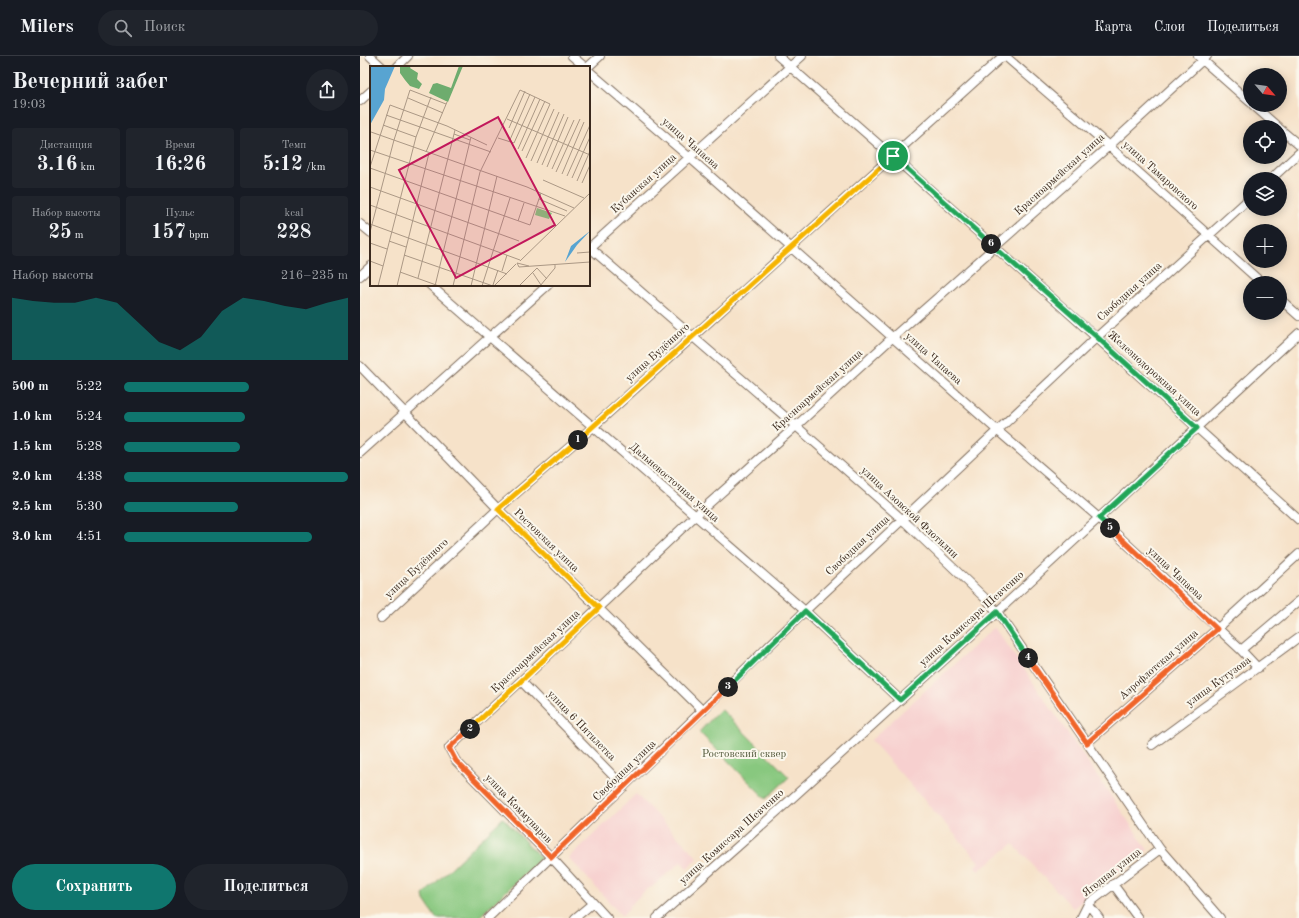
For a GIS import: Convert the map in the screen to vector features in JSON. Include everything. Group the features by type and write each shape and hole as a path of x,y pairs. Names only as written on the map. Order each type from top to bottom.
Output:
{"street":[{"path":"370,56 381,66"},
{"path":"398,66 408,56"},
{"path":"572,56 584,66"},
{"path":"589,66 600,56"},
{"name":"Железнодорожная улица","path":"778,56 1097,337 1299,520"},
{"name":"Кубанская улица","path":"590,247 802,56"},
{"name":"улица Тамаровского","path":"1004,56 1109,146 1254,276"},
{"name":"улица Будённого","path":"381,618 498,509 594,426 1004,56"},
{"path":"1202,57 1243,95"},
{"name":"Красноармейская улица","path":"449,748 695,516 893,337 1109,146 1202,57"},
{"name":"улица Чапаева","path":"590,72 1099,518 1241,650 1258,668"},
{"path":"360,101 370,92"},
{"path":"1261,112 1270,120"},
{"path":"1287,135 1299,145"},
{"path":"1279,172 1299,153"},
{"name":"Свободная улица","path":"488,918 805,611 1097,337 1243,205"},
{"path":"360,224 370,232"},
{"name":"улица Азовской Флотилии","path":"590,249 903,520 988,601 1159,847 1220,918"},
{"path":"360,276 370,267"},
{"name":"Дальневосточная улица","path":"431,286 805,611 900,700"},
{"path":"360,453 547,286"},
{"path":"1287,305 1299,316"},
{"name":"улица Комиссара Шевченко","path":"656,918 714,868 997,612 1299,333"},
{"name":"Ростовская улица","path":"360,366 498,509 703,711"},
{"name":"Аэрофлотская улица","path":"1087,743 1217,629 1299,554"},
{"path":"1241,650 1299,601"},
{"name":"улица Кутузова","path":"1152,745 1299,637"},
{"name":"улица 6 Пятилетка","path":"521,681 624,787"},
{"name":"улица Коммунаров","path":"449,748 456,761 551,857 607,918"},
{"name":"Ягодная улица","path":"1081,918 1088,904 1159,847"},
{"path":"1113,884 1138,918"},
{"path":"575,918 593,903"},
{"path":"1088,904 1099,918"}],"shaded area":[{"path":"995,627 1148,850 1073,908 1013,844 978,871 975,866 979,862 871,740"},
{"path":"636,794 698,858 687,868 681,862 652,887 647,889 629,906 629,909 622,916 569,858"}],"green space":[{"name":"Ростовский сквер","path":"721,709 789,777 766,799 699,732"},
{"path":"503,818 541,858 478,918 436,918 424,900 423,895"}],"route":[{"path":"893,156 1197,428 1099,518 1217,629 1087,743 997,612 900,700 805,611 551,857 456,761 449,748 599,608 498,509 594,426 893,156"}]}
